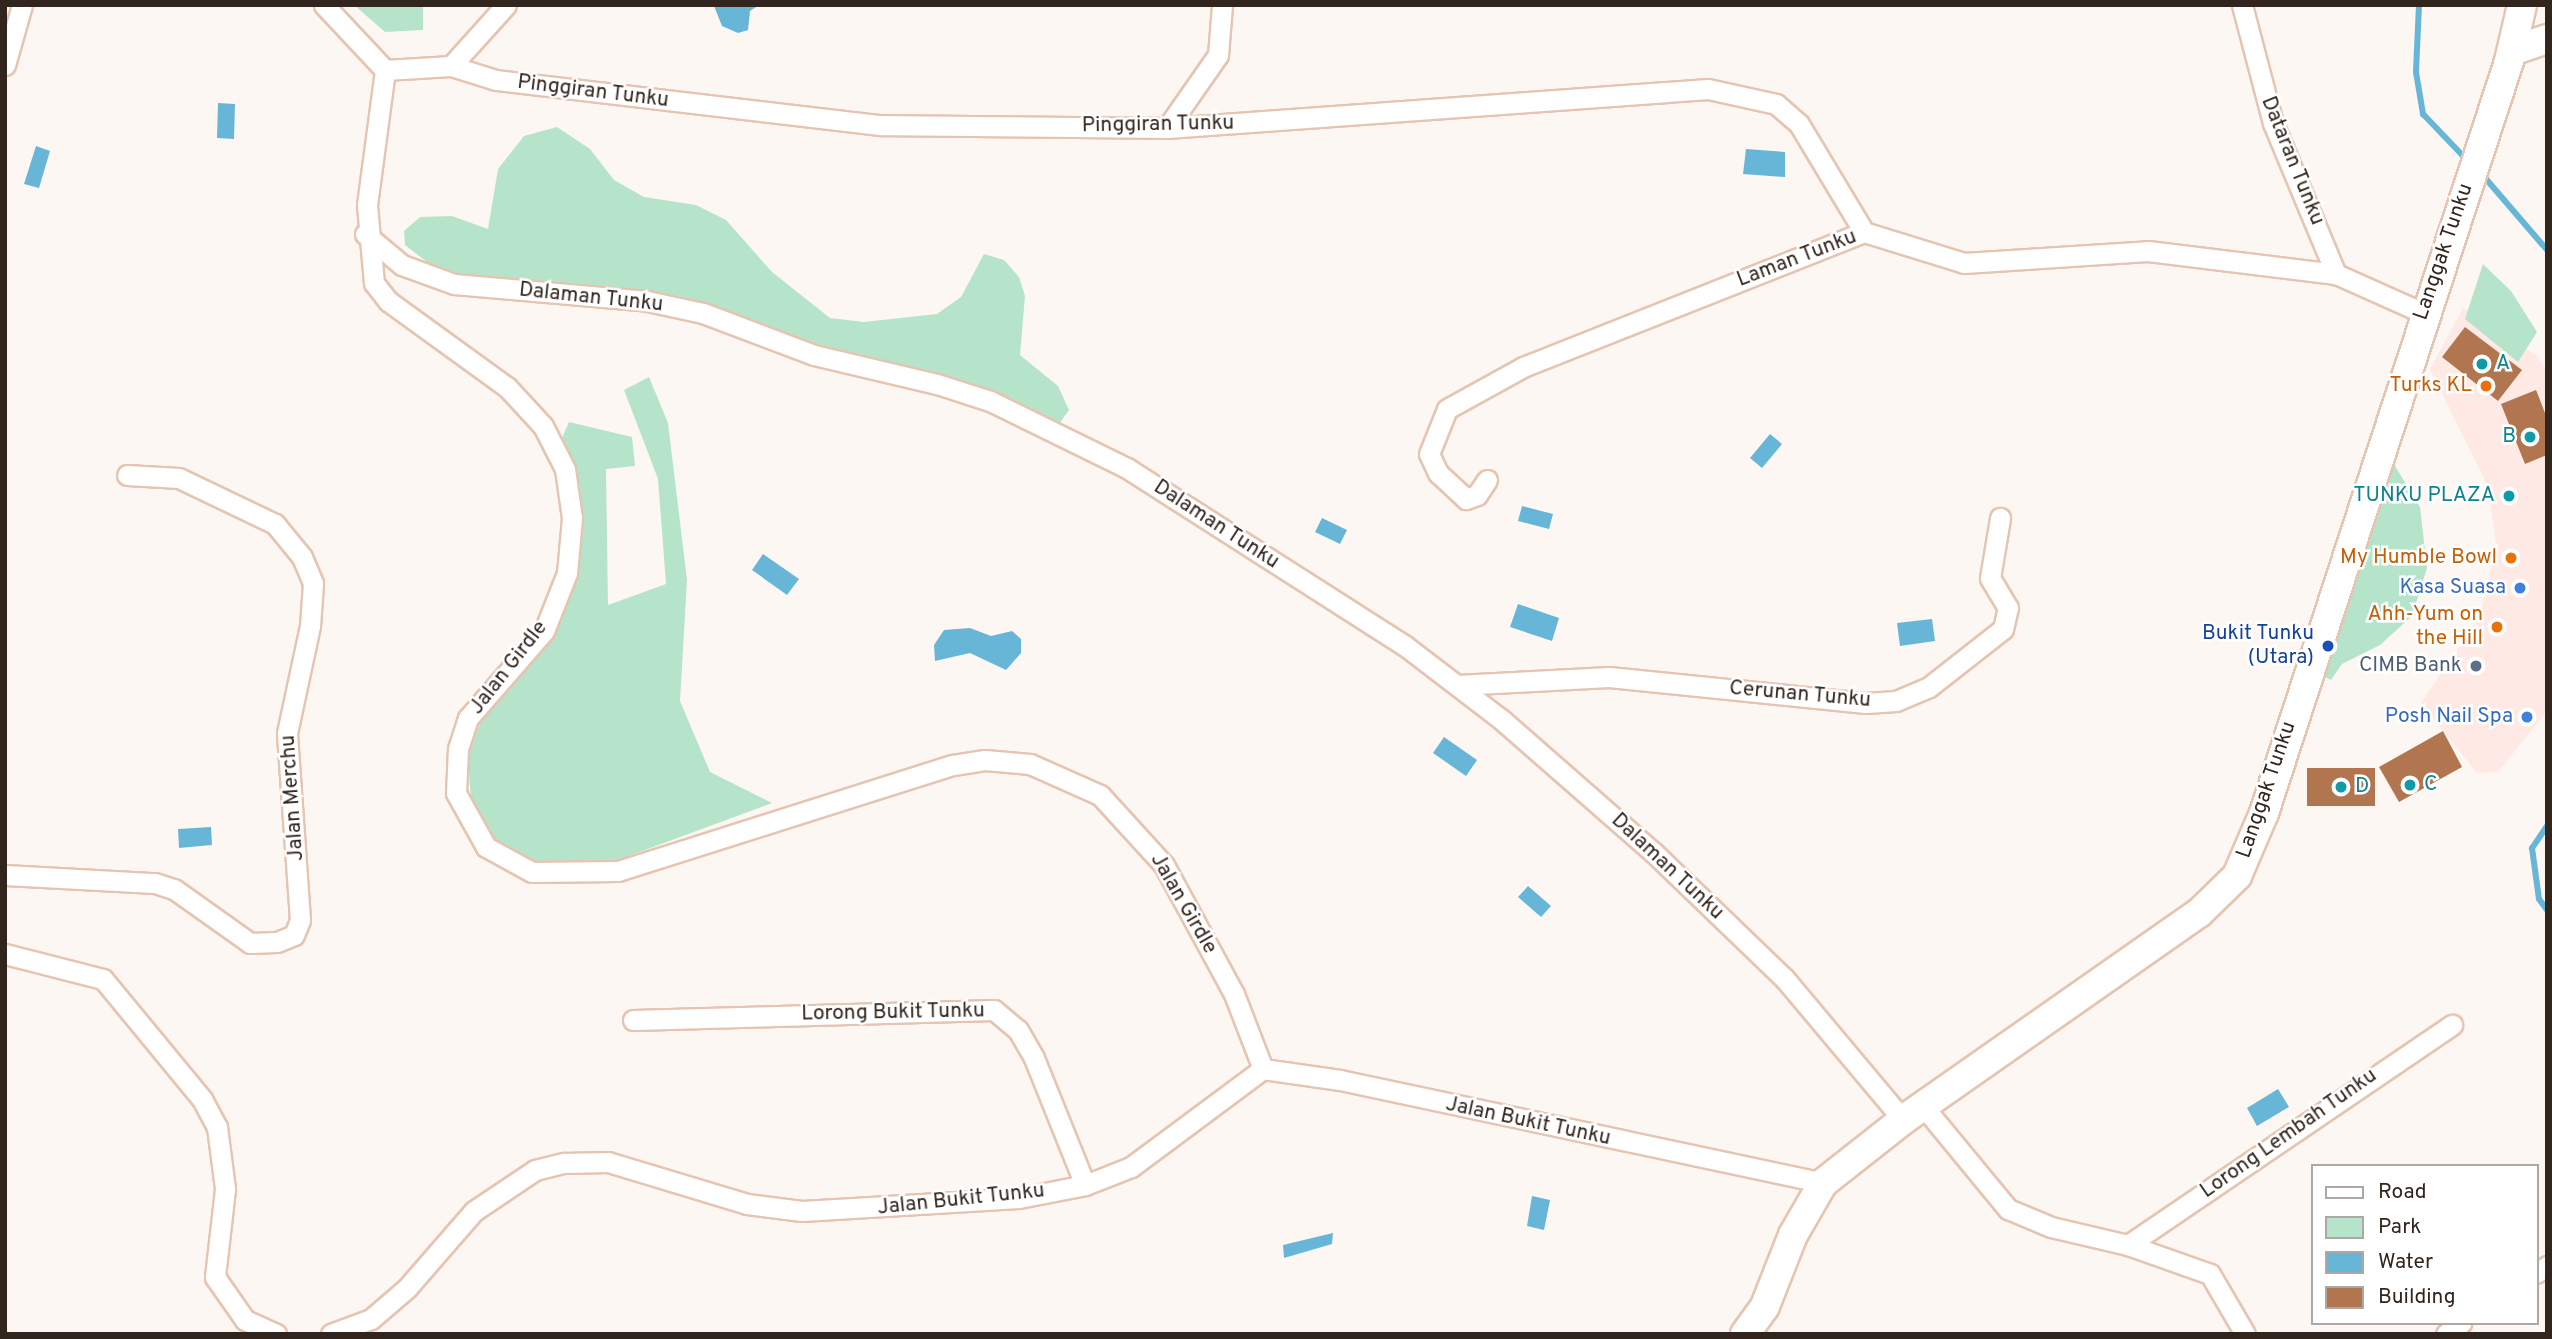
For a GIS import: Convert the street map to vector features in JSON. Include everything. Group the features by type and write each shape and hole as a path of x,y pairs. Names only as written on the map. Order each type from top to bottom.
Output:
{"street":[{"path":"5,65 22,5"},
{"path":"324,5 385,70"},
{"path":"451,66 506,5"},
{"path":"1167,128 1218,55 1222,5"},
{"name":"Dataran Tunku","path":"2242,5 2273,123 2336,274"},
{"name":"Langgak Tunku","path":"1745,1334 1765,1306 1793,1235 1823,1183 1913,1113 2199,913 2237,876 2264,814 2423,313 2512,51 2522,5"},
{"path":"2512,51 2547,39"},
{"name":"Pinggiran Tunku","path":"385,70 451,66 496,80 881,125 1167,128 1707,89 1776,104 1799,124 1864,232"},
{"name":"Jalan Girdle","path":"385,70 365,234 370,273 388,301 507,387 543,426 565,470 572,518 567,573 544,631 468,718 458,748 456,793 486,847 532,872 618,871 953,765 985,760 1030,764 1100,795 1164,865 1234,994 1263,1069"},
{"name":"Laman Tunku","path":"1487,480 1477,495 1466,499 1438,473 1429,454 1447,409 1522,367 1864,232 1964,263 2148,251 2336,274 2423,313"},
{"name":"Dalaman Tunku","path":"365,234 402,265 454,284 647,301 704,313 814,355 990,401 1127,468 1404,645 1457,685 1653,852 1784,978 1913,1113 2014,1213 2127,1245 2210,1274 2245,1334"},
{"name":"Jalan Merchu","path":"5,875 155,883 174,889 250,943 294,935 300,920 287,733 310,625 313,583 302,557 275,524 180,478 127,475"},
{"name":"Cerunan Tunku","path":"1457,685 1609,677 1866,703 1896,701 1956,669 2003,629 2008,608 1990,578 2000,518"},
{"path":"5,954 103,979 202,1099 216,1128 225,1189 215,1277 244,1320 276,1334"},
{"name":"Lorong Bukit Tunku","path":"633,1020 994,1010 1018,1030 1034,1058 1085,1185"},
{"name":"Lorong Lembah Tunku","path":"2127,1245 2452,1025"},
{"name":"Jalan Bukit Tunku","path":"331,1334 371,1320 504,1187 564,1163 638,1168 747,1204 802,1211 1018,1198 1085,1185 1131,1167 1263,1069 1339,1080 1823,1183"}],"shaded area":[{"path":"2463,308 2537,356 2547,372 2547,711 2498,772 2477,773 2421,703 2480,616 2496,546 2488,487 2430,369"}],"green space":[{"path":"354,5 423,5 423,30 385,32"},
{"path":"557,127 590,149 614,180 644,197 696,205 726,220 772,272 830,318 864,322 937,314 961,297 984,254 1004,260 1019,277 1025,296 1020,355 1058,386 1069,410 1056,428 972,384 832,350 684,297 441,273 405,245 404,231 420,217 452,216 488,229 498,169 524,136"},
{"path":"2483,264 2511,291 2537,332 2518,362 2465,319"},
{"path":"649,377 668,423 687,580 680,701 710,772 772,803 618,860 536,862 500,848 472,811 467,750 484,716 564,614 582,538 580,486 562,438 569,422 632,437 635,466 606,469 608,605 666,584 658,479 624,390"},
{"path":"2382,457 2395,466 2420,507 2427,568 2412,616 2380,645 2342,664 2331,680 2319,674"}],"water":[{"path":"759,5 750,11 748,30 738,33 722,26 714,6"},
{"path":"218,103 235,104 234,139 217,138"},
{"path":"36,146 50,151 39,188 24,184"},
{"path":"1746,149 1785,152 1785,177 1743,174"},
{"path":"1770,434 1782,444 1762,468 1750,458"},
{"path":"1522,506 1553,514 1549,529 1518,521"},
{"path":"1322,518 1347,530 1340,544 1315,532"},
{"path":"763,554 799,579 787,595 752,570"},
{"path":"1518,604 1559,618 1552,641 1510,627"},
{"path":"1932,619 1935,641 1900,646 1897,623"},
{"path":"970,628 991,636 1012,631 1021,639 1021,653 1006,670 970,653 935,661 934,645 944,630"},
{"path":"1444,737 1477,760 1466,776 1433,753"},
{"path":"211,827 212,845 179,848 178,829"},
{"path":"1528,886 1551,906 1541,917 1518,897"},
{"path":"2278,1089 2289,1107 2257,1126 2247,1108"},
{"path":"1532,1196 1550,1200 1544,1230 1527,1226"},
{"path":"1333,1233 1332,1244 1284,1258 1283,1245"}],"building":[{"name":"A","path":"2465,327 2522,370 2498,401 2442,357"},
{"name":"B","path":"2536,390 2547,418 2547,455 2525,464 2501,404"},
{"name":"C","path":"2443,731 2462,767 2399,802 2379,767"},
{"name":"D","path":"2307,768 2375,768 2375,806 2307,806"}],"waterway":[{"path":"2419,5 2416,72 2423,114 2467,160"},
{"path":"2480,172 2547,250"},
{"path":"2547,826 2532,848 2539,899 2547,910"}],"place":[{"name":"A","path":"2482,364"},
{"name":"Turks KL","path":"2486,386"},
{"name":"B","path":"2530,437"},
{"name":"TUNKU PLAZA","path":"2509,496"},
{"name":"My Humble Bowl","path":"2511,558"},
{"name":"Kasa Suasa","path":"2520,588"},
{"name":"Ahh-Yum on the Hill","path":"2497,627"},
{"name":"Bukit Tunku (Utara)","path":"2328,646"},
{"name":"CIMB Bank","path":"2476,666"},
{"name":"Posh Nail Spa","path":"2527,717"},
{"name":"C","path":"2410,785"},
{"name":"D","path":"2341,787"}]}
